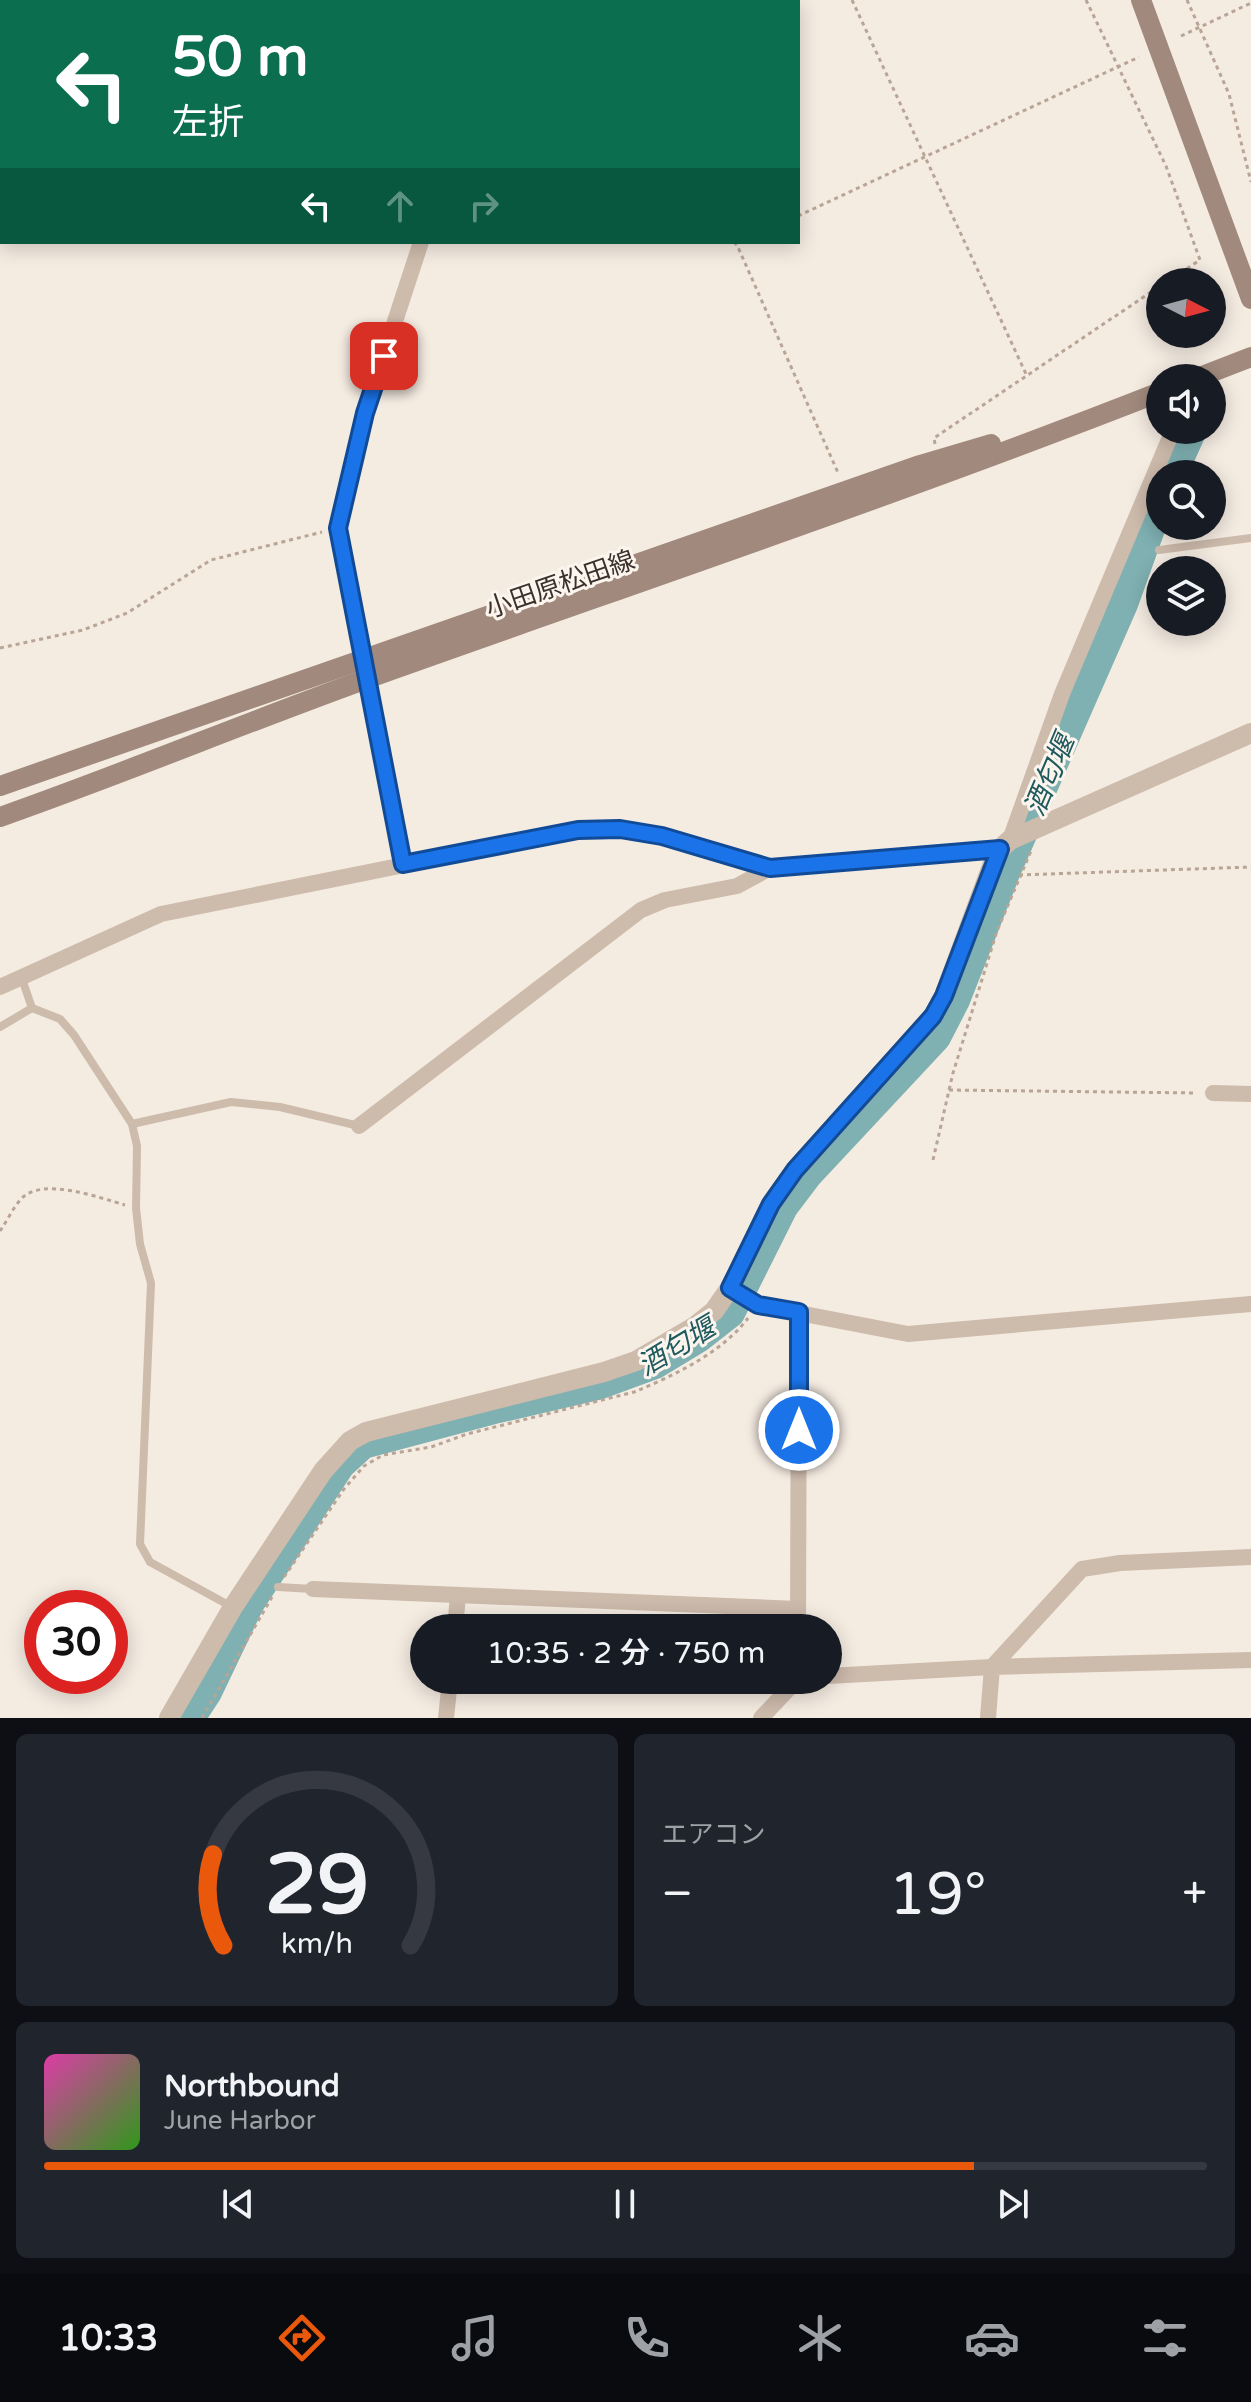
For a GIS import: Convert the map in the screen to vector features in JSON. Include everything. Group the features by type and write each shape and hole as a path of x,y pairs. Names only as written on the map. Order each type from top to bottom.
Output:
{"main road":[{"path":"1141,0 1251,299"},
{"path":"1226,367 1251,357"},
{"name":"小田原松田線","path":"0,786 366,670 928,481 1146,397"},
{"name":"小田原松田線","path":"0,817 102,781 366,670 846,491 938,459 1137,401"}],"street":[{"path":"403,864 338,528 365,413 420,244"},
{"path":"169,1718 233,1607 323,1471 350,1441 366,1432 604,1372 636,1361 714,1311 730,1288 771,1204 795,1170 933,1016 944,996 1062,694 1167,444"},
{"path":"0,987 161,914 578,830 620,829 662,836 770,868 1005,844 1251,733"},
{"path":"359,1126 641,910 665,900 737,886 770,868"},
{"path":"1213,1093 1251,1094"},
{"path":"730,1288 758,1305 908,1334 1251,1304"},
{"path":"798,1614 799,1312"},
{"path":"988,1718 992,1667 1082,1569 1120,1563 1251,1557"},
{"path":"313,1589 798,1609"},
{"path":"456,1614 458,1596"},
{"path":"842,1675 992,1667 1251,1660"},
{"path":"446,1718 449,1694"},
{"path":"761,1718 784,1694"}],"lane":[{"path":"1159,550 1251,538"},
{"path":"22,979 32,1008 60,1019 74,1035 132,1124 137,1146 136,1208 140,1244 151,1283 140,1544 150,1562 233,1607"},
{"path":"0,1027 32,1008"},
{"path":"132,1124 231,1102 280,1107 359,1126"},
{"path":"278,1587 313,1589"}],"path":[{"path":"852,0 1027,376"},
{"path":"1086,0 1166,166 1200,260 1188,268"},
{"path":"1187,0 1229,94 1251,182"},
{"path":"1181,36 1251,3"},
{"path":"800,215 1139,57"},
{"path":"736,244 846,491"},
{"path":"938,459 934,438 1146,295"},
{"path":"0,648 83,630 127,613 211,560 338,528"},
{"path":"933,1160 949,1090 997,931 1019,875 1046,823"},
{"path":"1019,875 1251,867"},
{"path":"949,1090 1213,1093"},
{"path":"0,1231 22,1197 35,1191 73,1189 136,1208"},
{"path":"202,1718 278,1587 344,1489 364,1466 383,1455 431,1447 467,1434 634,1392 657,1383 719,1347 743,1325 758,1305"}],"waterway":[{"name":"酒匂堰","path":"1178,460 1186,444"},
{"name":"酒匂堰","path":"190,1718 207,1692 249,1604 340,1465 363,1444 598,1385 655,1364 698,1338 730,1313 783,1207 808,1174 936,1037 955,1000 1005,873 1123,604 1146,540"}],"route":[{"path":"384,356 365,413 338,528 403,864 578,830 620,829 662,836 770,868 1000,849 944,996 933,1016 795,1170 771,1204 730,1288 758,1305 799,1312 799,1430"}]}
